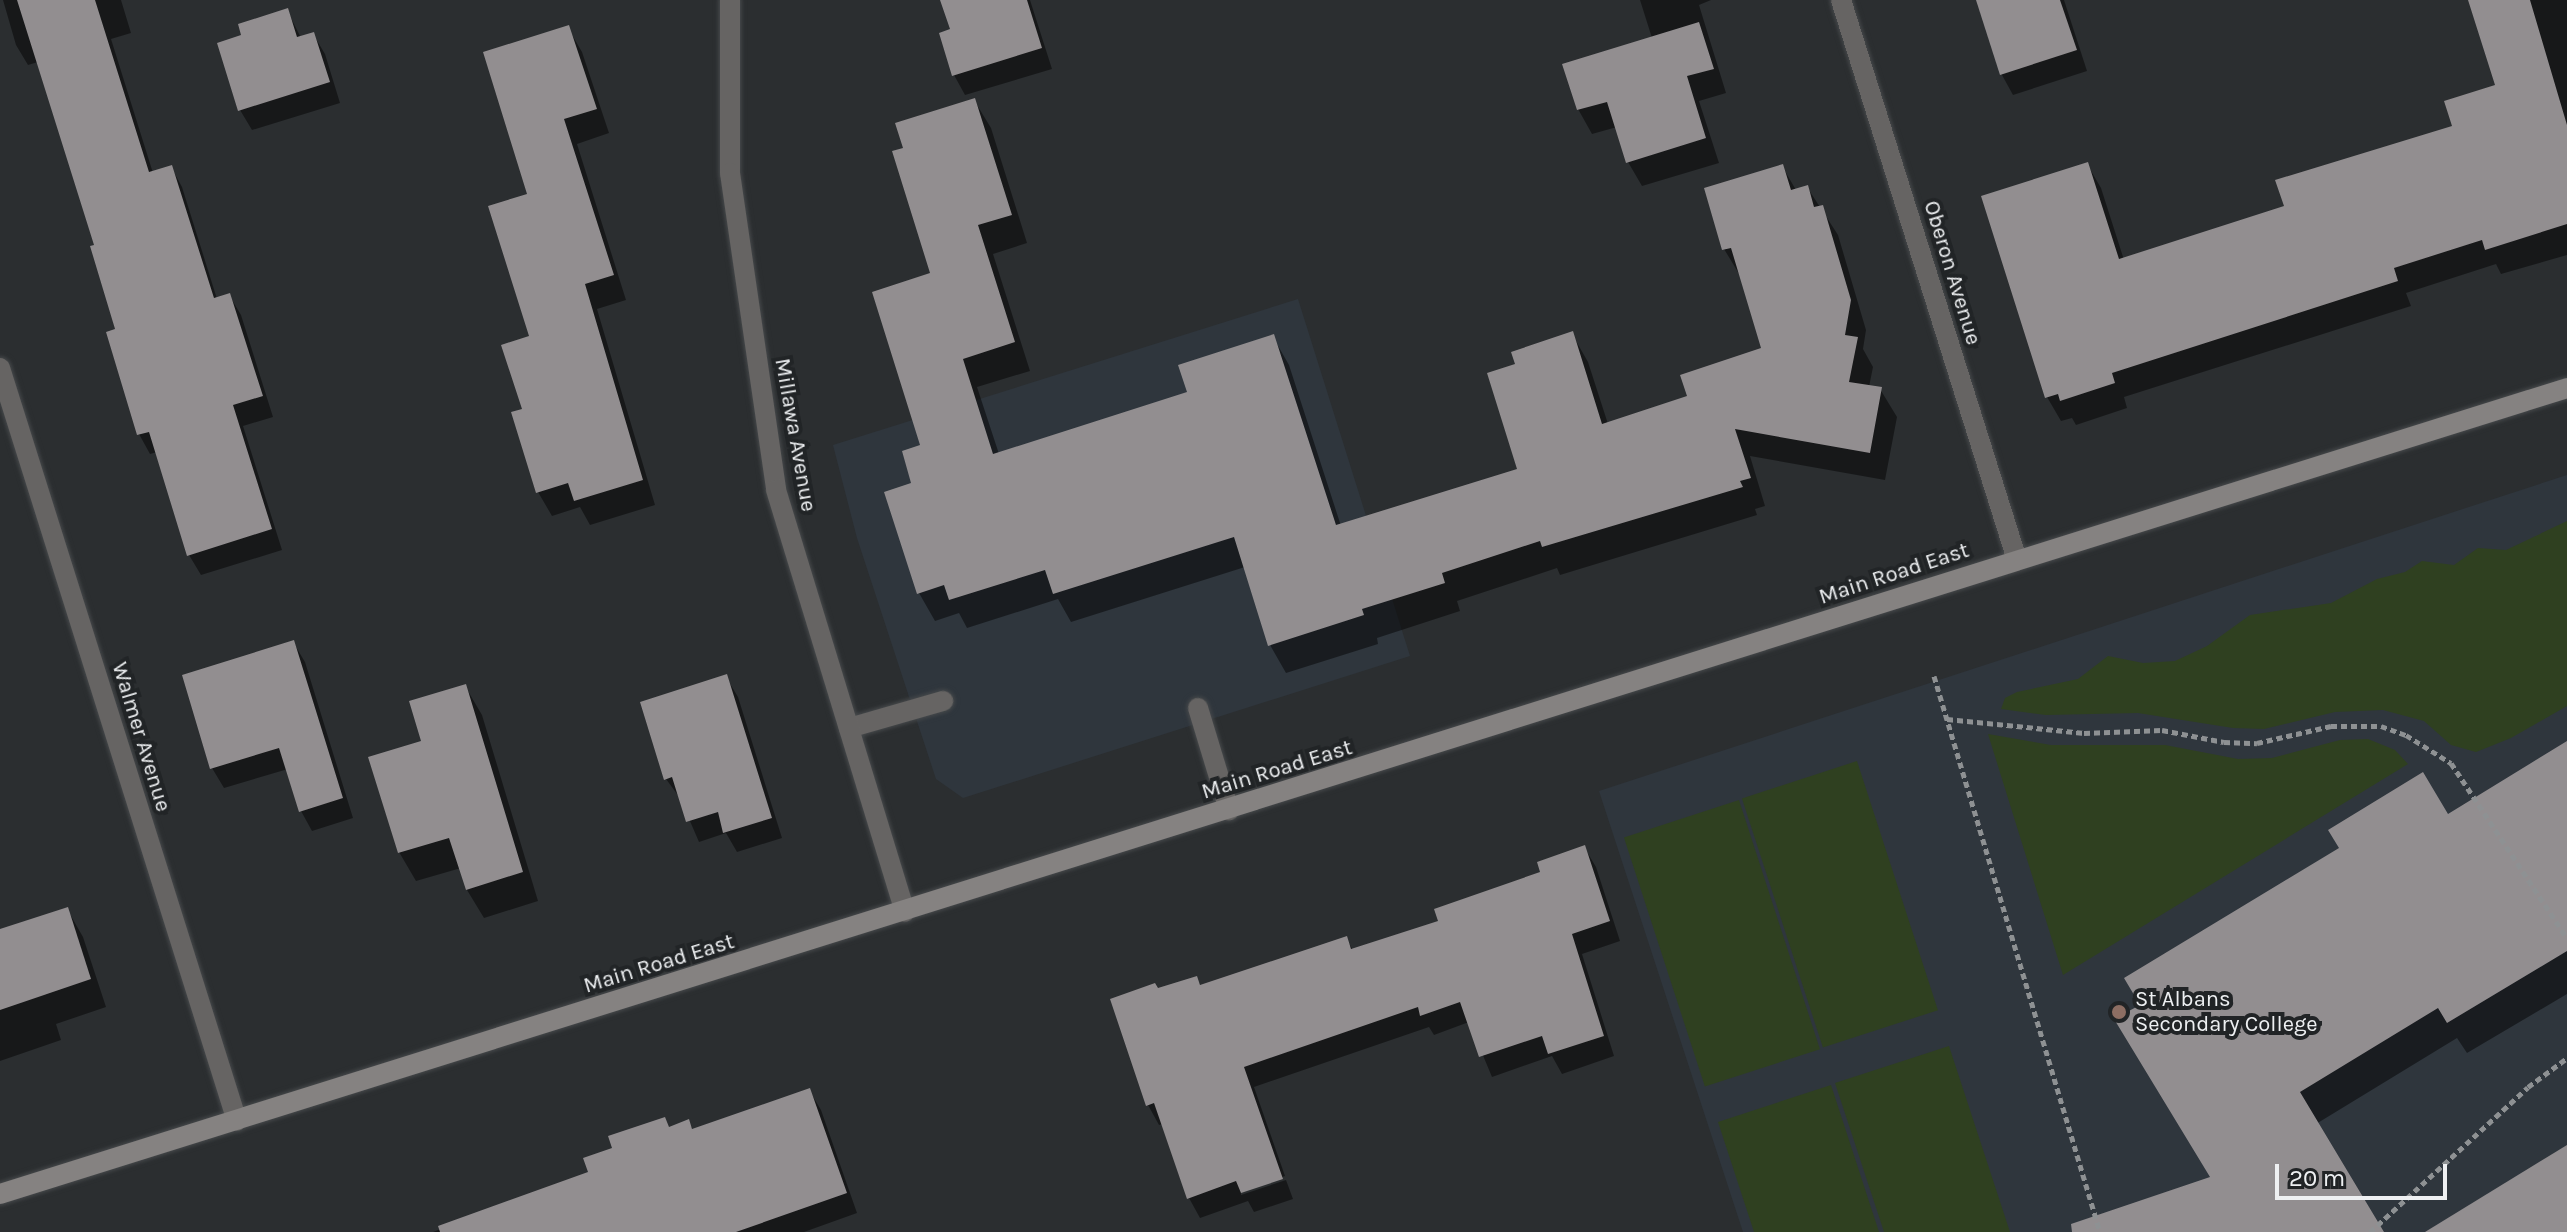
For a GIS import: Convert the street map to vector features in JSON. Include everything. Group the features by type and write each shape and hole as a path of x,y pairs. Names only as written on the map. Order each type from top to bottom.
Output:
{"main road":[{"name":"Main Road East","path":"0,1194 2567,388"}],"street":[{"name":"Millawa Avenue","path":"730,0 730,173 776,490 905,912"},
{"name":"Oberon Avenue","path":"1841,0 2017,560"},
{"name":"Walmer Avenue","path":"0,368 237,1121"},
{"path":"849,728 943,701"},
{"path":"1198,708 1229,810"}],"path":[{"path":"1934,676 2100,1232"},
{"path":"1947,719 2084,733 2162,730 2224,742 2257,743 2331,726 2381,726 2406,735 2451,763 2567,938"},
{"path":"2370,1232 2528,1087 2567,1058"}],"shaded area":[{"path":"1298,299 1410,656 963,798 936,779 857,538 833,445"},
{"name":"St Albans Secondary College","path":"2567,475 2567,1232 1743,1232 1599,791"}],"green space":[{"path":"2567,521 2567,706 2511,738 2476,752 2451,745 2424,721 2383,710 2335,712 2264,729 2233,728 2138,713 2046,715 2001,709 2005,698 2017,692 2078,679 2108,656 2143,663 2175,661 2207,646 2250,615 2331,603 2377,579 2405,572 2422,561 2454,565 2478,548 2506,550"},
{"path":"1988,734 2051,745 2165,745 2238,759 2272,758 2340,740 2368,739 2395,750 2408,764 2063,975"},
{"path":"1857,761 1938,1010 1823,1048 1742,798"},
{"path":"1739,800 1820,1049 1705,1087 1624,837"},
{"path":"1949,1046 2010,1232 1884,1232 1835,1083"},
{"path":"1831,1085 1879,1232 1754,1232 1718,1122"}],"building":[{"path":"17,0 95,0 149,172 172,165 214,298 230,293 263,396 233,405 272,529 187,556 149,432 137,435 106,332 115,329 90,246 94,245"},
{"path":"940,0 1027,0 1042,48 952,76 939,33 950,29"},
{"path":"1976,0 2060,0 2077,50 2000,75"},
{"path":"2468,0 2530,0 2567,125 2567,224 2485,250 2482,240 2394,268 2398,281 2112,373 2115,383 2060,401 2058,394 2045,398 1981,196 2088,162 2119,259 2284,206 2275,180 2452,126 2444,101 2495,85"},
{"path":"288,8 297,37 314,32 330,82 238,111 217,43 241,35 238,24"},
{"path":"1699,22 1714,69 1687,76 1706,138 1626,163 1607,102 1577,110 1562,64"},
{"path":"569,25 597,109 564,119 614,275 585,284 643,480 574,501 568,483 536,493 511,412 522,409 501,345 529,336 488,206 527,194 483,52"},
{"path":"975,98 1012,215 978,225 1015,342 963,359 993,454 1187,392 1178,365 1274,334 1336,525 1517,469 1487,373 1515,364 1511,352 1573,331 1602,424 1687,396 1680,375 1761,348 1731,248 1722,250 1704,188 1783,164 1791,190 1808,185 1814,207 1823,205 1851,300 1845,335 1858,337 1849,382 1882,387 1870,453 1735,429 1751,478 1740,481 1743,487 1542,547 1540,541 1442,573 1445,583 1362,609 1364,615 1268,646 1234,537 1053,594 1045,570 949,600 944,585 917,594 884,492 911,483 902,451 920,445 872,292 930,273 892,151 903,148 895,123"},
{"path":"294,640 343,798 299,812 279,748 210,769 182,675"},
{"path":"727,674 772,818 723,833 718,812 686,822 672,777 664,780 640,702"},
{"path":"466,684 523,872 466,890 449,838 398,853 368,757 421,741 409,701"},
{"path":"2567,741 2567,951 2447,1023 2438,1008 2300,1092 2384,1232 2072,1232 2071,1224 2210,1177 2114,1019 2140,1005 2124,978 2339,848 2328,830 2423,772 2448,814"},
{"path":"1585,845 1610,921 1572,934 1604,1036 1548,1054 1542,1036 1479,1057 1460,1002 1420,1016 1418,1007 1244,1067 1283,1179 1241,1193 1236,1181 1187,1199 1154,1103 1146,1106 1110,999 1155,983 1158,988 1197,976 1200,985 1347,936 1351,949 1438,921 1434,909 1540,872 1537,862"},
{"path":"68,907 91,979 0,1010 0,929"},
{"path":"810,1088 847,1193 736,1232 440,1232 438,1226 588,1172 583,1158 612,1148 608,1136 665,1117 669,1127 689,1119 692,1129"},
{"path":"2567,1145 2567,1232 2425,1232"}],"place":[{"name":"St Albans Secondary College","path":"2119,1012"}]}
